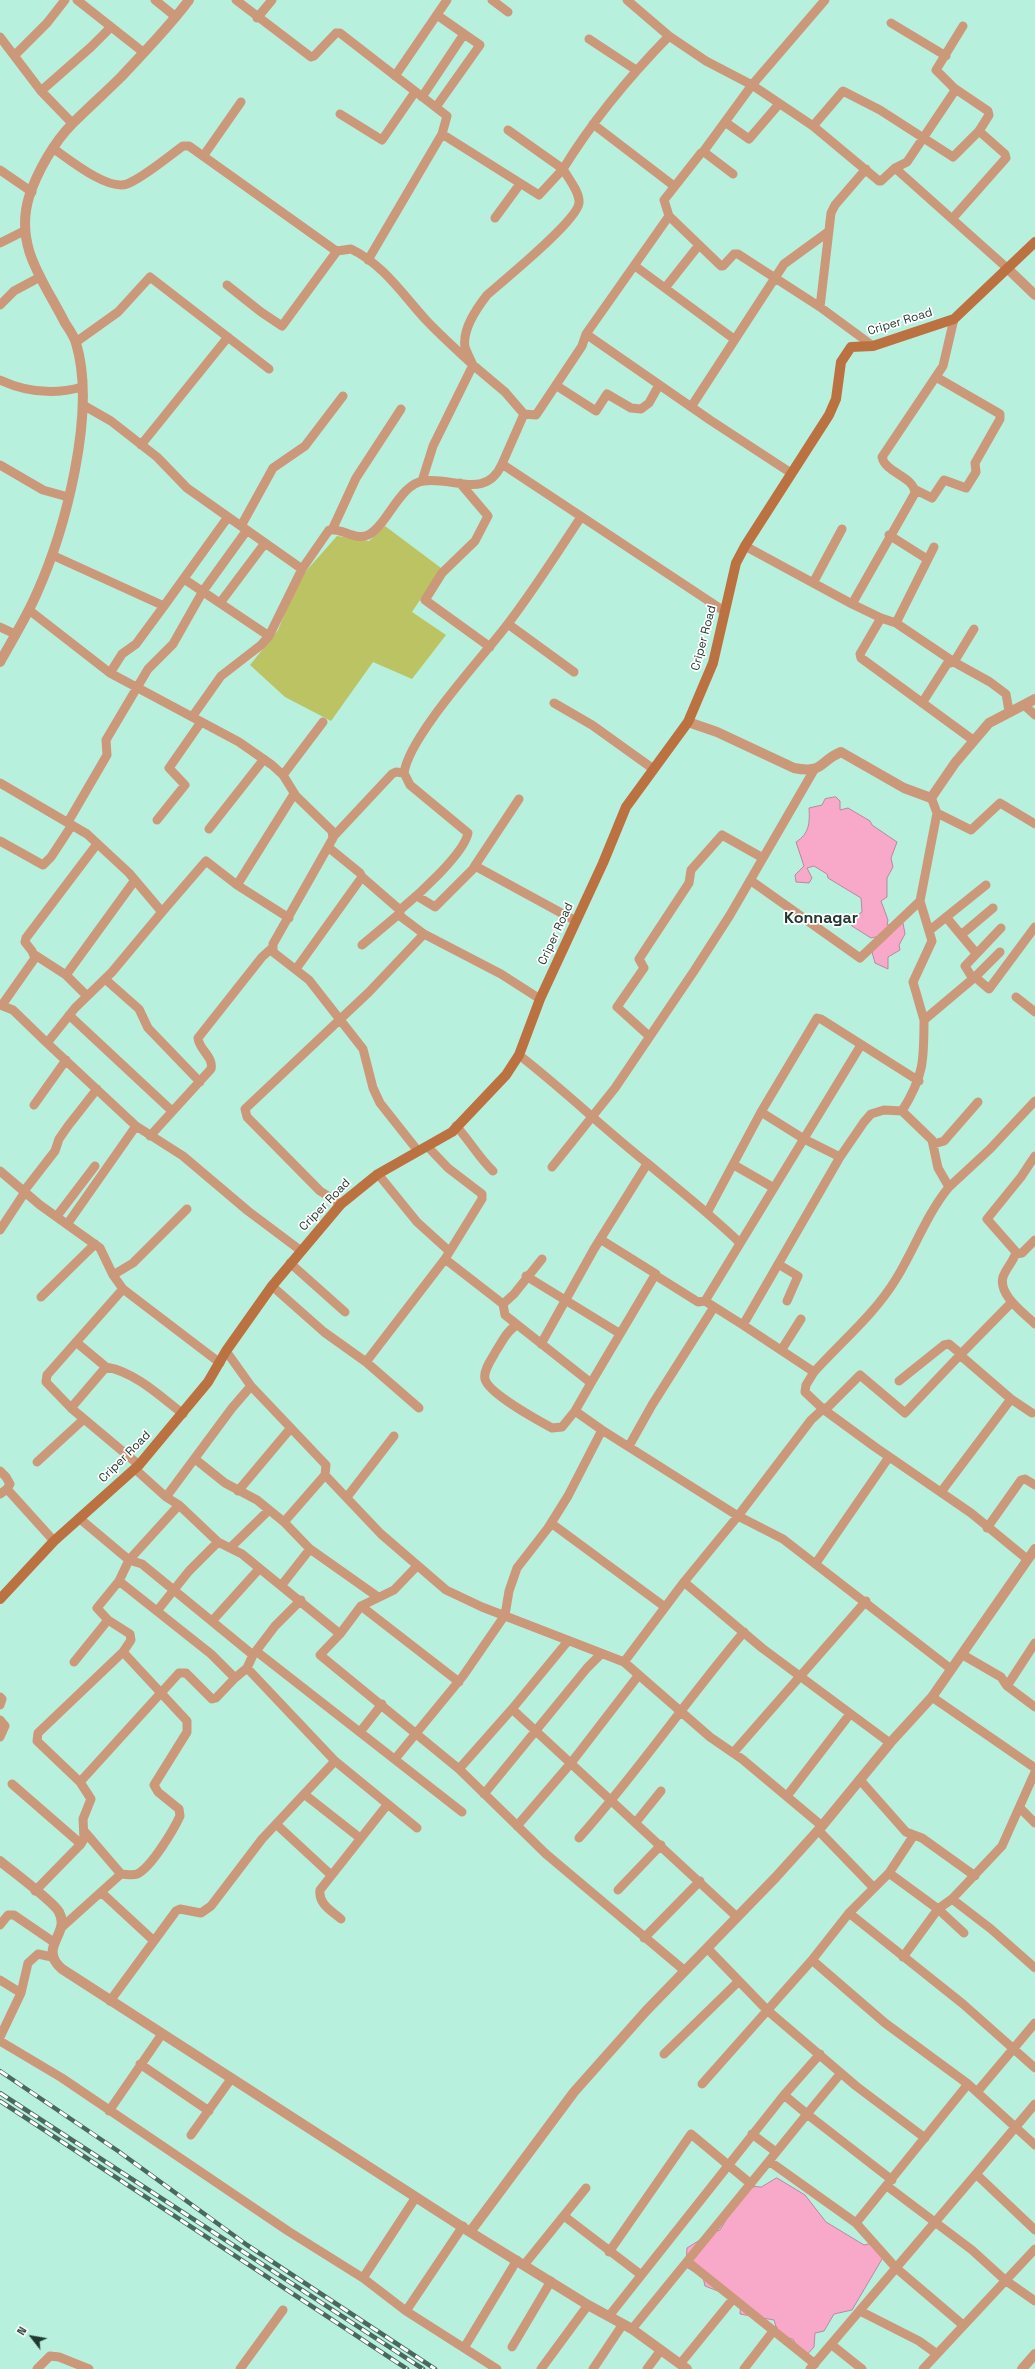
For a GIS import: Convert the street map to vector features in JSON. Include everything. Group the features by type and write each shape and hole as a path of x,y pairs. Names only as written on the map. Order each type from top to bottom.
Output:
{"main road":[{"name":"Criper Road","path":"0,1599 54,1541 137,1467 183,1414 220,1363 226,1351 272,1286 300,1250 341,1204 378,1174 418,1151 428,1147 456,1126 506,1074 520,1055 540,998 603,863 626,807 652,768 688,722 713,663 736,563 745,546 829,415 836,399 842,360 851,347 873,346 954,319 1035,242"}],"street":[{"path":"15,55 47,23 65,0"},
{"path":"77,0 143,52"},
{"path":"155,0 176,17"},
{"path":"0,662 29,610 52,554 63,521 83,405 76,342 32,262 24,231 32,192 54,149 72,124 123,75 176,17 189,0"},
{"path":"236,0 257,18 311,57 314,56 336,33 340,33 436,107 448,118 442,134 368,260"},
{"path":"257,18 272,0"},
{"path":"395,76 447,0"},
{"path":"492,0 508,12"},
{"path":"627,0 669,36 706,61 752,85 813,126 881,182 895,168 906,162 923,139 954,88"},
{"path":"824,0 752,85 703,152 664,200 669,216 722,266 736,254 820,307 873,346"},
{"path":"436,107 480,45 437,15"},
{"path":"891,23 946,56"},
{"path":"813,126 843,90 880,110 952,157 978,131 989,115 988,111 954,88 936,70 946,56 963,26"},
{"path":"41,91 91,48 111,27"},
{"path":"340,114 382,140 464,34"},
{"path":"442,134 539,195 563,169 593,124 636,70 669,36"},
{"path":"0,37 41,91 72,124"},
{"path":"589,39 636,70"},
{"path":"204,155 241,102"},
{"path":"725,122 749,139 779,104"},
{"path":"593,124 674,186"},
{"path":"422,481 436,439 473,365 465,343 472,317 487,295 557,232 577,208 579,203 577,195 563,169 508,130"},
{"path":"952,219 1006,158 1005,154 978,131"},
{"path":"54,149 96,177 118,185 128,184 184,146 189,146 204,155 337,251 351,249 368,260 395,283 425,319 473,365 505,392 524,414 536,415 557,386 582,346 586,334 669,216"},
{"path":"703,152 733,174"},
{"path":"895,168 1035,295"},
{"path":"820,307 831,213 835,205 866,169"},
{"path":"0,170 32,192"},
{"path":"494,218 520,184"},
{"path":"0,243 24,231"},
{"path":"691,407 734,339 790,258 828,232"},
{"path":"665,288 700,245"},
{"path":"227,285 281,326 301,302 337,251"},
{"path":"635,266 734,339"},
{"path":"0,305 14,291 40,277"},
{"path":"76,342 118,312 150,277 269,369"},
{"path":"936,377 1000,414 1000,419 975,462 976,472 966,488 944,480 932,498 914,489 884,462 882,457 945,363 954,319"},
{"path":"586,334 691,407 791,473"},
{"path":"141,445 228,337"},
{"path":"0,380 22,389 55,392 82,387"},
{"path":"557,386 596,411 607,394 631,408 641,409 649,403 659,385"},
{"path":"0,841 43,865 51,857 107,757 106,740 150,668 173,644 203,592 244,528 271,470 305,446 342,396"},
{"path":"83,405 111,422 157,457 187,488 302,569"},
{"path":"192,717 221,676 261,645 269,636 302,569 332,530 356,478 401,409"},
{"path":"332,530 357,536 367,536 375,529 404,493 422,481 488,483 498,474 524,414"},
{"path":"502,464 724,611"},
{"path":"0,465 49,493 68,497"},
{"path":"460,483 488,516 476,541 442,574 425,601 490,647"},
{"path":"852,604 889,535 915,493 914,489"},
{"path":"110,673 122,654 135,645 228,517"},
{"path":"362,945 417,896 451,861 468,833 410,785 404,773 408,756 434,718 508,624 581,517"},
{"path":"813,583 842,529"},
{"path":"889,535 928,559"},
{"path":"220,603 265,543"},
{"path":"745,546 852,604 881,618 896,622 954,662 990,682 1006,694 1009,711"},
{"path":"896,622 934,547"},
{"path":"52,554 164,606"},
{"path":"184,579 269,636"},
{"path":"29,610 110,673 201,722 264,759 283,775 294,794 330,828 334,834 333,837"},
{"path":"881,618 860,657 974,740"},
{"path":"508,624 574,672"},
{"path":"0,627 15,634"},
{"path":"922,703 947,664 954,662 974,629"},
{"path":"932,798 974,740 989,723 1009,711 1035,699"},
{"path":"554,703 592,725 652,768"},
{"path":"1024,705 1035,715"},
{"path":"156,820 185,785 169,768 201,722"},
{"path":"283,775 323,722"},
{"path":"688,722 717,732 794,768 814,770"},
{"path":"552,1167 591,1116 615,1088 698,964 750,880 814,770 842,752 904,788 932,798"},
{"path":"209,829 264,759"},
{"path":"150,1136 200,1082 212,1065 200,1046 198,1038 262,957 272,948 333,837 392,774 396,772 404,773"},
{"path":"0,783 70,824 97,844 135,880 162,912"},
{"path":"237,885 294,794"},
{"path":"417,896 435,907 474,867 519,798"},
{"path":"902,1111 919,1081 924,1052 924,1020 913,982 932,943 930,930 920,901 937,813 932,798"},
{"path":"937,813 971,830 1000,803 1035,824"},
{"path":"649,1036 617,1007 644,968 639,959 689,883 691,870 722,835 763,858"},
{"path":"87,996 66,975 35,955 25,942 26,938 97,844"},
{"path":"328,846 360,873 362,877 424,934 501,974 540,998"},
{"path":"48,1043 69,1015 105,979 204,862 208,862 237,885 289,918"},
{"path":"474,867 576,921"},
{"path":"296,969 362,877"},
{"path":"66,975 135,880"},
{"path":"750,880 860,958 920,901"},
{"path":"930,930 986,885"},
{"path":"961,935 993,908"},
{"path":"946,917 976,953"},
{"path":"1001,928 964,967 974,978 989,989 1035,928"},
{"path":"341,1204 320,1191 245,1113 248,1104 391,971 424,934"},
{"path":"272,948 275,955 296,969 316,988 364,1049 373,1088 380,1103 418,1151"},
{"path":"924,1020 974,978 1000,952"},
{"path":"35,955 32,963 1,1005 13,1010 136,1126 183,1156 248,1210 300,1250"},
{"path":"105,979 139,1009 148,1028 200,1082"},
{"path":"1016,997 1035,1012"},
{"path":"69,1015 172,1111"},
{"path":"707,1212 734,1165 761,1112 815,1020 821,1019 919,1081"},
{"path":"705,1301 739,1242 774,1188 861,1045"},
{"path":"520,1055 574,1099 591,1116 647,1164 707,1212 739,1242"},
{"path":"34,1105 66,1060"},
{"path":"0,1230 25,1191 55,1151 59,1139 97,1089"},
{"path":"1027,1559 987,1528 971,1513 889,1457 823,1409 805,1392 805,1387 814,1372 860,1326 884,1297 896,1278 934,1206 949,1187 990,1149 1035,1101"},
{"path":"934,1144 944,1141 978,1102"},
{"path":"744,1325 840,1157 871,1114 884,1110 902,1111 930,1137 934,1144 938,1168 949,1187"},
{"path":"761,1112 804,1139 840,1157"},
{"path":"68,1223 136,1126"},
{"path":"456,1126 472,1144 481,1160 493,1171"},
{"path":"366,1362 447,1255 482,1199 482,1194 448,1168 428,1147"},
{"path":"1016,1254 988,1221 987,1216 1021,1177 1035,1156"},
{"path":"541,1344 566,1302 600,1239 647,1164"},
{"path":"734,1165 774,1188"},
{"path":"57,1216 95,1166"},
{"path":"0,1171 100,1248 113,1275 123,1289 220,1363"},
{"path":"378,1174 417,1222 447,1255 503,1304"},
{"path":"113,1275 133,1263 187,1209"},
{"path":"600,1239 698,1302 705,1301 744,1325 782,1349 814,1372"},
{"path":"1016,1254 1022,1253 1035,1240"},
{"path":"41,1297 95,1244"},
{"path":"1016,1254 1003,1277 1002,1284 1012,1302 1035,1324"},
{"path":"542,1259 526,1276 514,1294 503,1304 503,1313 590,1383"},
{"path":"290,1263 345,1312"},
{"path":"778,1264 798,1276 787,1301"},
{"path":"517,1325 507,1334 487,1367 484,1375 486,1384 495,1392 552,1428 562,1426 575,1411 619,1333 656,1274"},
{"path":"526,1276 566,1302 619,1333"},
{"path":"272,1286 324,1332 366,1362 419,1408"},
{"path":"123,1289 49,1370 46,1379 50,1388 70,1408 137,1467 166,1497 179,1505 218,1542 231,1547 301,1600 340,1634"},
{"path":"624,1662 684,1582 738,1516 811,1420 823,1409 828,1407 860,1374 906,1413 1012,1302"},
{"path":"629,1446 652,1405 714,1307"},
{"path":"782,1349 801,1319"},
{"path":"76,1342 106,1367 120,1370 141,1382 183,1414"},
{"path":"898,1381 944,1345 949,1344 1011,1399 1032,1414"},
{"path":"226,1351 251,1386 290,1429 326,1465 325,1475 284,1522"},
{"path":"70,1408 106,1367"},
{"path":"166,1497 251,1386"},
{"path":"941,1492 1011,1399"},
{"path":"575,1411 602,1430 738,1516 783,1539 866,1601 951,1669"},
{"path":"37,1462 84,1419"},
{"path":"238,1491 290,1429"},
{"path":"395,1759 459,1682 505,1615 508,1591 517,1568 568,1496 602,1430"},
{"path":"347,1497 394,1436"},
{"path":"816,1564 889,1457"},
{"path":"195,1459 238,1491 257,1500 284,1522 310,1550 378,1597"},
{"path":"0,1471 9,1480 4,1491 54,1541"},
{"path":"325,1475 381,1534 446,1590 568,1641 601,1654 612,1656 624,1662 638,1676 710,1737 733,1753 787,1796 820,1828 874,1888"},
{"path":"987,1528 1021,1480 1025,1479 1035,1485"},
{"path":"35,1890 81,1844 84,1839 83,1819 91,1799 80,1782 42,1748 37,1741 36,1736 123,1652 132,1637 108,1620 97,1608 119,1581 129,1560 179,1505"},
{"path":"231,1547 269,1510"},
{"path":"79,1518 129,1560 142,1564 254,1653 360,1732 462,1812"},
{"path":"550,1523 665,1607"},
{"path":"157,1611 173,1589 218,1542"},
{"path":"406,2311 466,2229 574,2092 646,2011 820,1828 890,1743 932,1697 951,1669 964,1655 1035,1549"},
{"path":"281,1586 310,1550"},
{"path":"418,1566 394,1590 361,1606 340,1634 320,1655 382,1704 459,1769 546,1854 685,1971"},
{"path":"213,1620 260,1569"},
{"path":"119,1581 211,1654 235,1678"},
{"path":"684,1582 799,1676 890,1743"},
{"path":"80,1782 182,1671 186,1673 212,1699 216,1698 247,1668 254,1653 275,1626 301,1600"},
{"path":"733,1753 866,1601"},
{"path":"361,1606 459,1682"},
{"path":"74,1662 108,1620"},
{"path":"579,1838 612,1800 706,1677 744,1632"},
{"path":"459,1769 512,1709 568,1641"},
{"path":"1007,1686 1035,1643"},
{"path":"52,1957 55,1943 61,1928 121,1874 137,1874 143,1870 169,1835 180,1816 179,1809 158,1792 154,1785 183,1740 188,1726 181,1714 123,1652"},
{"path":"484,1794 587,1668 601,1654"},
{"path":"964,1655 1001,1677 1007,1686 1035,1708"},
{"path":"247,1668 335,1761 417,1828"},
{"path":"517,1826 571,1763 638,1676"},
{"path":"0,1697 2,1699 0,1705"},
{"path":"932,1697 1035,1768"},
{"path":"360,1732 382,1704"},
{"path":"512,1709 700,1881 737,1917"},
{"path":"787,1796 850,1714"},
{"path":"0,1720 5,1726 0,1737"},
{"path":"110,2001 176,1911 180,1909 201,1913 211,1906 276,1824 335,1761"},
{"path":"903,1957 938,1909 952,1899 1002,1846 1035,1772"},
{"path":"860,1780 899,1826 906,1832 922,1838 975,1876"},
{"path":"12,1784 81,1844"},
{"path":"636,1822 661,1791"},
{"path":"304,1794 360,1838"},
{"path":"341,1919 320,1899 320,1890 330,1874 387,1805"},
{"path":"1020,1808 1035,1823"},
{"path":"276,1824 330,1874"},
{"path":"84,1832 121,1874"},
{"path":"702,2084 812,1960 849,1913 889,1873 914,1835"},
{"path":"618,1890 661,1845"},
{"path":"0,1861 52,1903 59,1912 61,1928"},
{"path":"889,1873 938,1909 964,1933"},
{"path":"644,1938 700,1881"},
{"path":"101,1892 154,1941"},
{"path":"952,1899 991,1929 1035,1968"},
{"path":"849,1913 1035,2068"},
{"path":"0,1925 8,1915 14,1915 55,1943"},
{"path":"707,1948 767,2010 841,2073 925,2138"},
{"path":"0,2037 21,1992 26,1968 31,1958 38,1954 52,1957 62,1969 110,2001 466,2229 588,2305 632,2329 683,2366 733,2299"},
{"path":"812,1960 891,2028 968,2084 1035,2146"},
{"path":"0,1980 21,1992"},
{"path":"664,2054 739,1981"},
{"path":"977,2092 1035,2023"},
{"path":"109,2111 162,2034"},
{"path":"0,2041 62,2078 288,2232 364,2278 406,2311 497,2369"},
{"path":"608,2316 752,2134 820,2054"},
{"path":"140,2064 209,2111"},
{"path":"632,2329 841,2073"},
{"path":"190,2135 231,2079"},
{"path":"856,2223 968,2084"},
{"path":"784,2095 935,2222 972,2250 1005,2280 1035,2301"},
{"path":"688,2262 774,2330 812,2366 832,2345 1035,2104"},
{"path":"609,2252 692,2134 751,2184"},
{"path":"752,2134 776,2152"},
{"path":"769,2161 856,2223 896,2268 963,2325"},
{"path":"976,2174 1035,2230"},
{"path":"464,2348 521,2262 564,2216 586,2188"},
{"path":"364,2278 416,2197"},
{"path":"564,2216 609,2252 640,2274"},
{"path":"923,2369 1035,2249"},
{"path":"512,2347 551,2282"},
{"path":"541,2369 588,2305"},
{"path":"240,2369 282,2310"},
{"path":"860,2311 919,2341 937,2354"},
{"path":"593,2369 623,2324"},
{"path":"744,2369 774,2330"},
{"path":"832,2345 862,2369"},
{"path":"647,2369 661,2350"},
{"path":"1022,2369 1035,2354"},
{"path":"37,2369 50,2356 59,2357 89,2369"}],"green space":[{"path":"385,526 441,568 412,612 446,635 412,679 373,662 331,721 285,697 250,665 278,630 299,579 337,536 369,541"}],"shaded area":[{"path":"836,797 840,801 840,810 848,808 870,821 872,825 897,842 891,858 893,867 887,878 887,897 881,901 888,920 887,925 903,923 905,934 899,945 900,950 888,957 888,969 875,963 872,952 880,936 871,938 852,926 850,920 862,912 861,898 828,878 827,874 814,866 807,868 812,878 809,883 796,882 795,875 804,866 796,842 804,835 808,828 809,808 822,805 825,799"},
{"path":"777,2178 805,2195 826,2222 864,2245 873,2243 885,2254 852,2310 834,2314 824,2331 815,2333 814,2347 803,2359 793,2339 779,2337 774,2320 740,2314 741,2300 705,2286 703,2277 686,2267 687,2248 711,2233 720,2230 746,2186 761,2187"}],"railway":[{"path":"0,2071 118,2151 247,2245 435,2369"},
{"path":"0,2093 423,2369"},
{"path":"0,2101 407,2369"}],"district":[{"name":"Konnagar","path":"821,919"}]}
